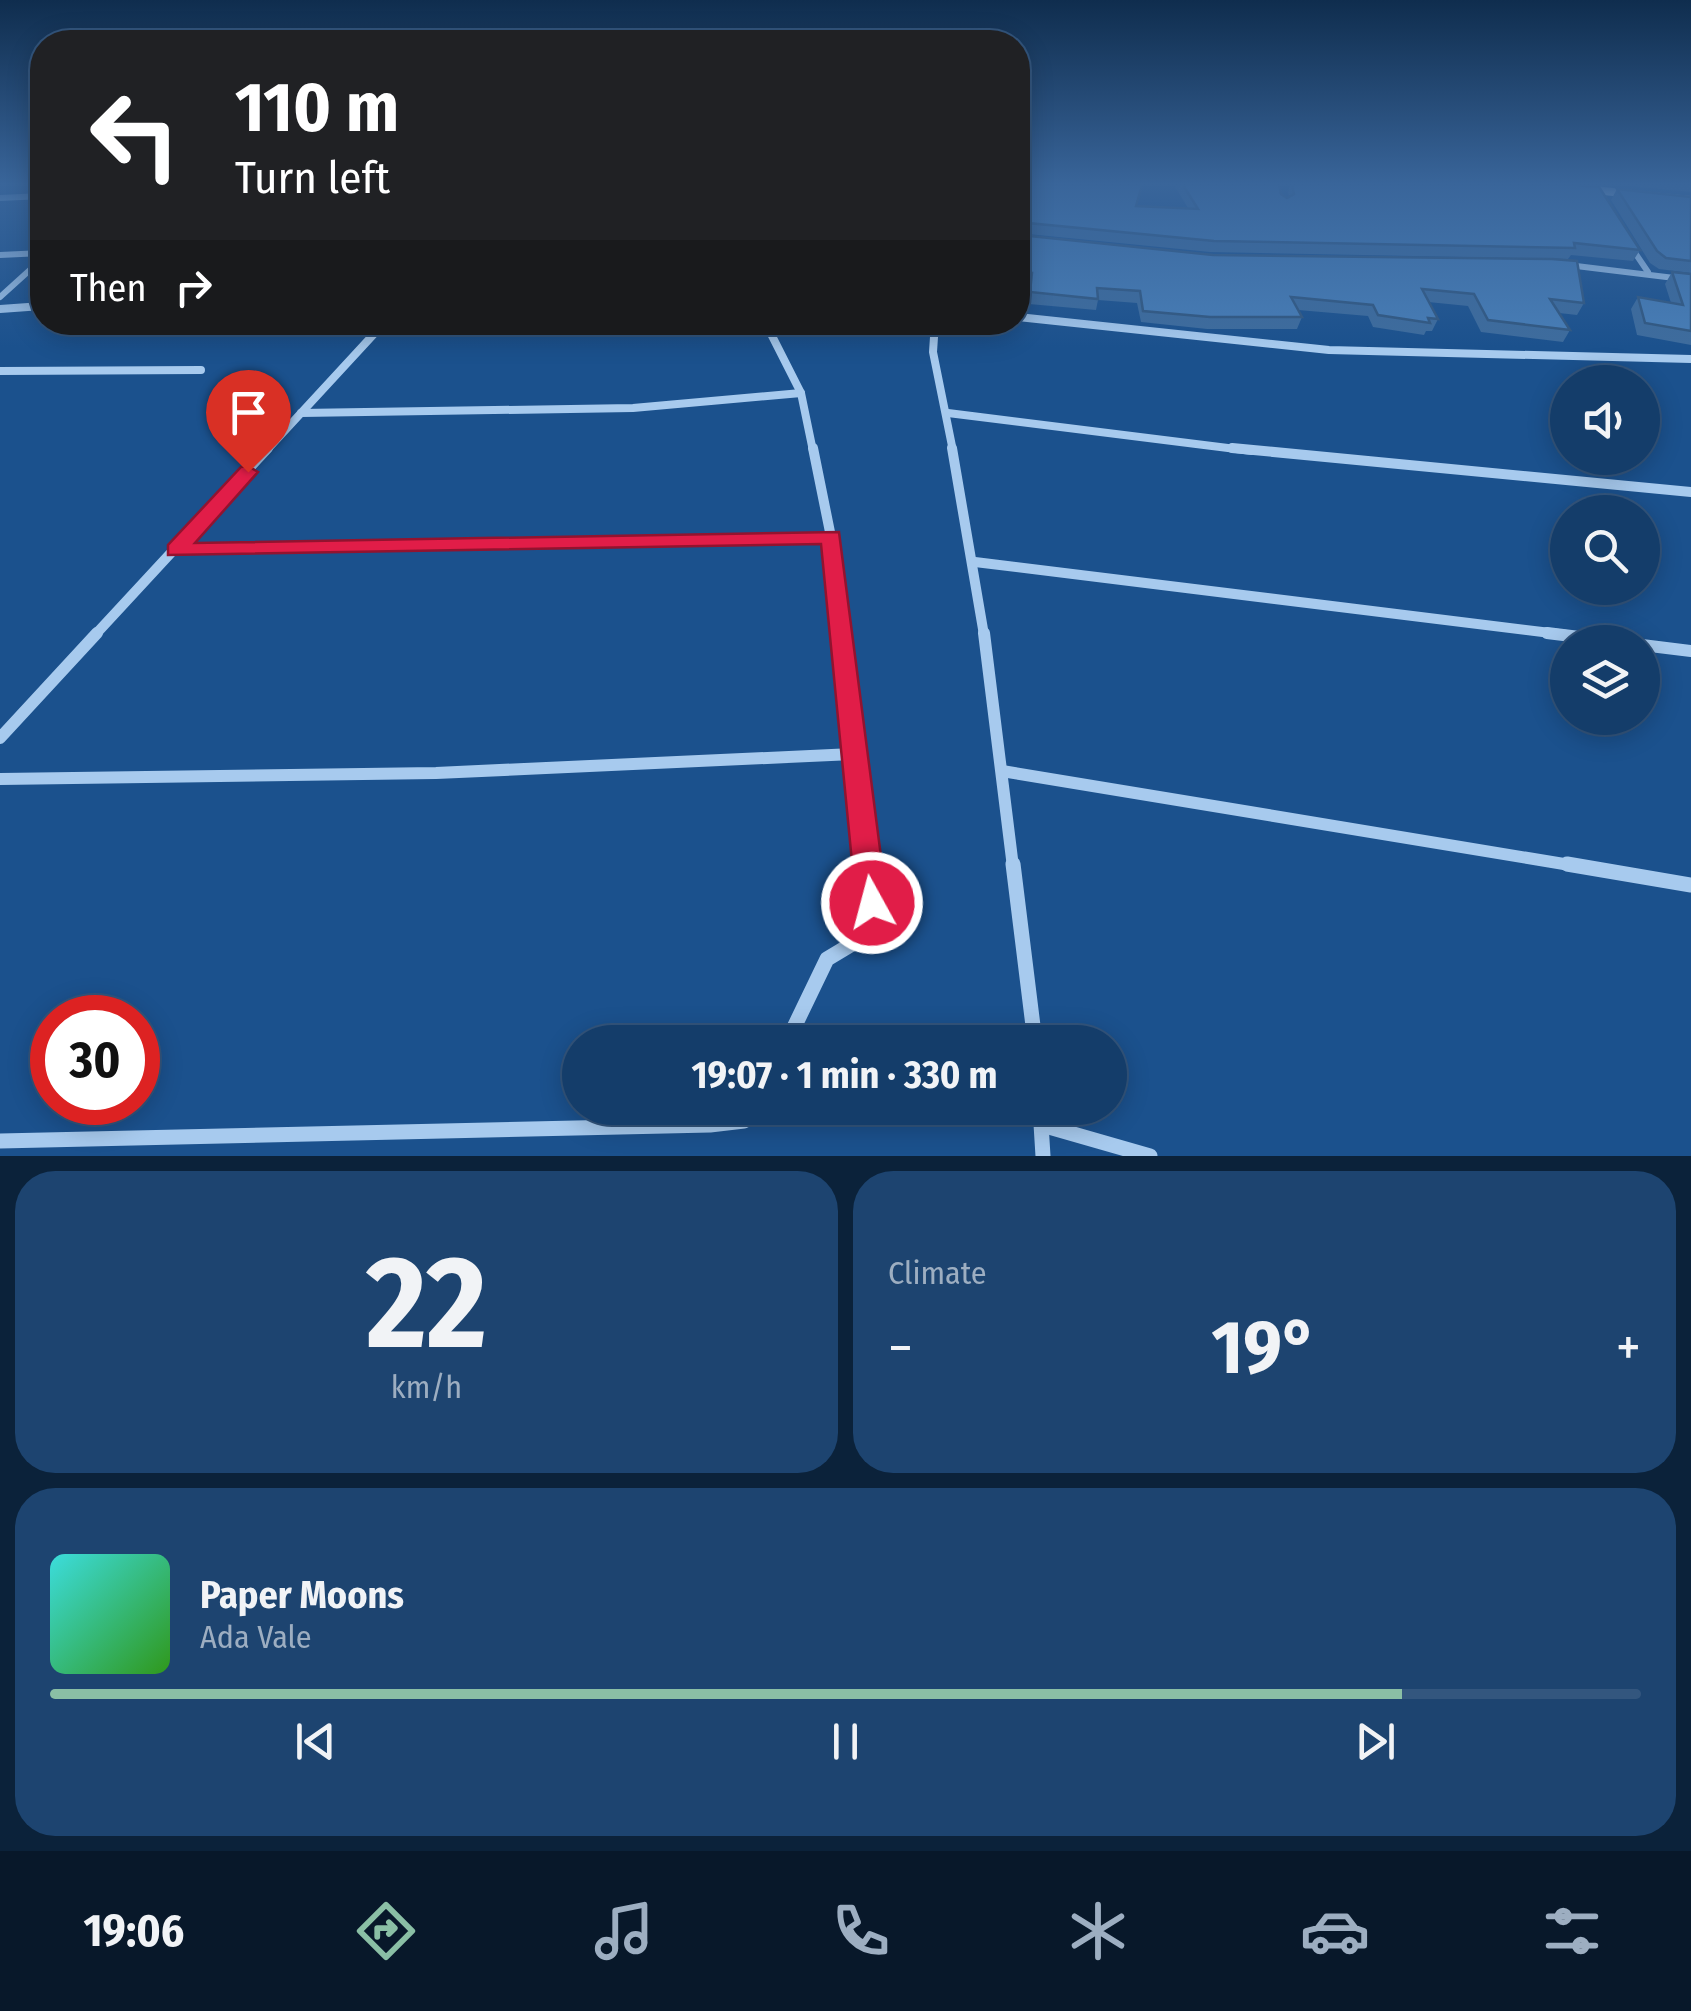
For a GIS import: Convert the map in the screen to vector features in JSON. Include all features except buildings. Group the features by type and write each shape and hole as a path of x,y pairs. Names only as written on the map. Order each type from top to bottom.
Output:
{"street":[{"path":"1626,240 1648,272"},
{"path":"0,255 30,256"},
{"path":"1562,264 1691,280"},
{"path":"0,296 30,267"},
{"path":"0,308 30,307"},
{"path":"1030,319 1288,350 1474,356 1547,351 1645,353 1691,359"},
{"path":"0,738 373,335"},
{"path":"772,335 801,394 831,537 872,903 862,938 827,959 794,1025"},
{"path":"935,335 934,352 975,562 1033,1025"},
{"path":"0,370 202,370"},
{"path":"301,413 615,408 801,394"},
{"path":"948,413 1293,456 1691,492"},
{"path":"176,550 831,537"},
{"path":"975,562 1550,633"},
{"path":"1660,647 1691,651"},
{"path":"0,779 436,774 853,754"},
{"path":"1002,771 1691,885"},
{"path":"0,1141 710,1125"},
{"path":"1041,1125 1043,1156"},
{"path":"1066,1125 1150,1156"}],"route":[{"path":"248,472 176,550 831,537 872,903"}]}
